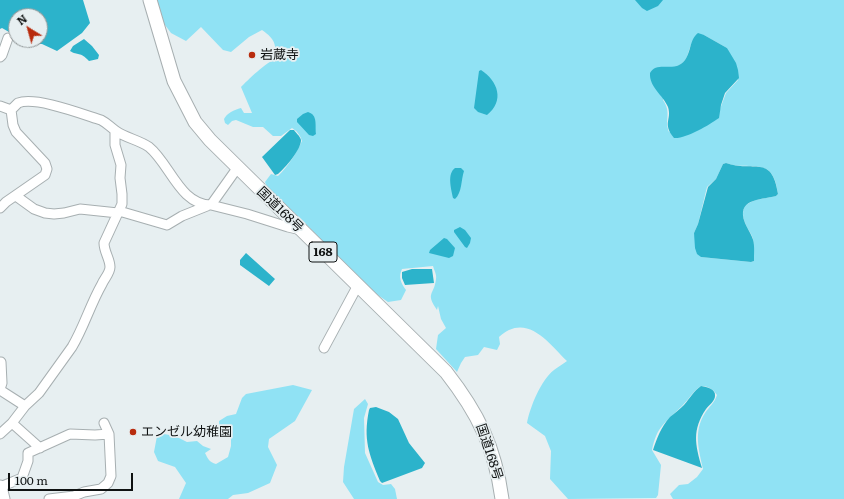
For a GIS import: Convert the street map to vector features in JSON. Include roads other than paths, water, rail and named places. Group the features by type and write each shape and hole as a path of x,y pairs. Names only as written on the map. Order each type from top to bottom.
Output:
{"highway":[{"name":"国道168号","path":"150,0 174,81 184,104 195,122 210,140 446,372 462,392 478,418 489,444 497,469 502,499"},
{"path":"0,487 3,499"}],"street":[{"path":"0,56 2,56 8,38"},
{"path":"11,110 19,103 44,102 101,120 116,131 148,146 155,152 184,191 199,204 210,205 247,214 288,228 301,230"},
{"path":"0,106 11,110"},
{"path":"0,208 45,175 47,169 45,163 16,132 13,125 11,110"},
{"path":"0,434 39,393 76,339 109,271 110,266 104,249 104,243 122,204 120,178 121,165 115,145 116,131"},
{"path":"16,196 34,209 45,213 64,213 80,209 118,212 167,225 202,207 210,205 238,167"},
{"path":"324,348 358,285"},
{"path":"1,362 2,383 0,390 25,406"},
{"path":"12,423 40,448"},
{"path":"49,499 65,498 84,492 101,489 108,483 111,476 109,434 104,423"},
{"path":"0,487 22,478 28,461 28,453 70,434 109,434"}],"place":[{"name":"岩蔵寺","path":"252,55"},
{"name":"エンゼル幼稚園","path":"133,432"}]}
